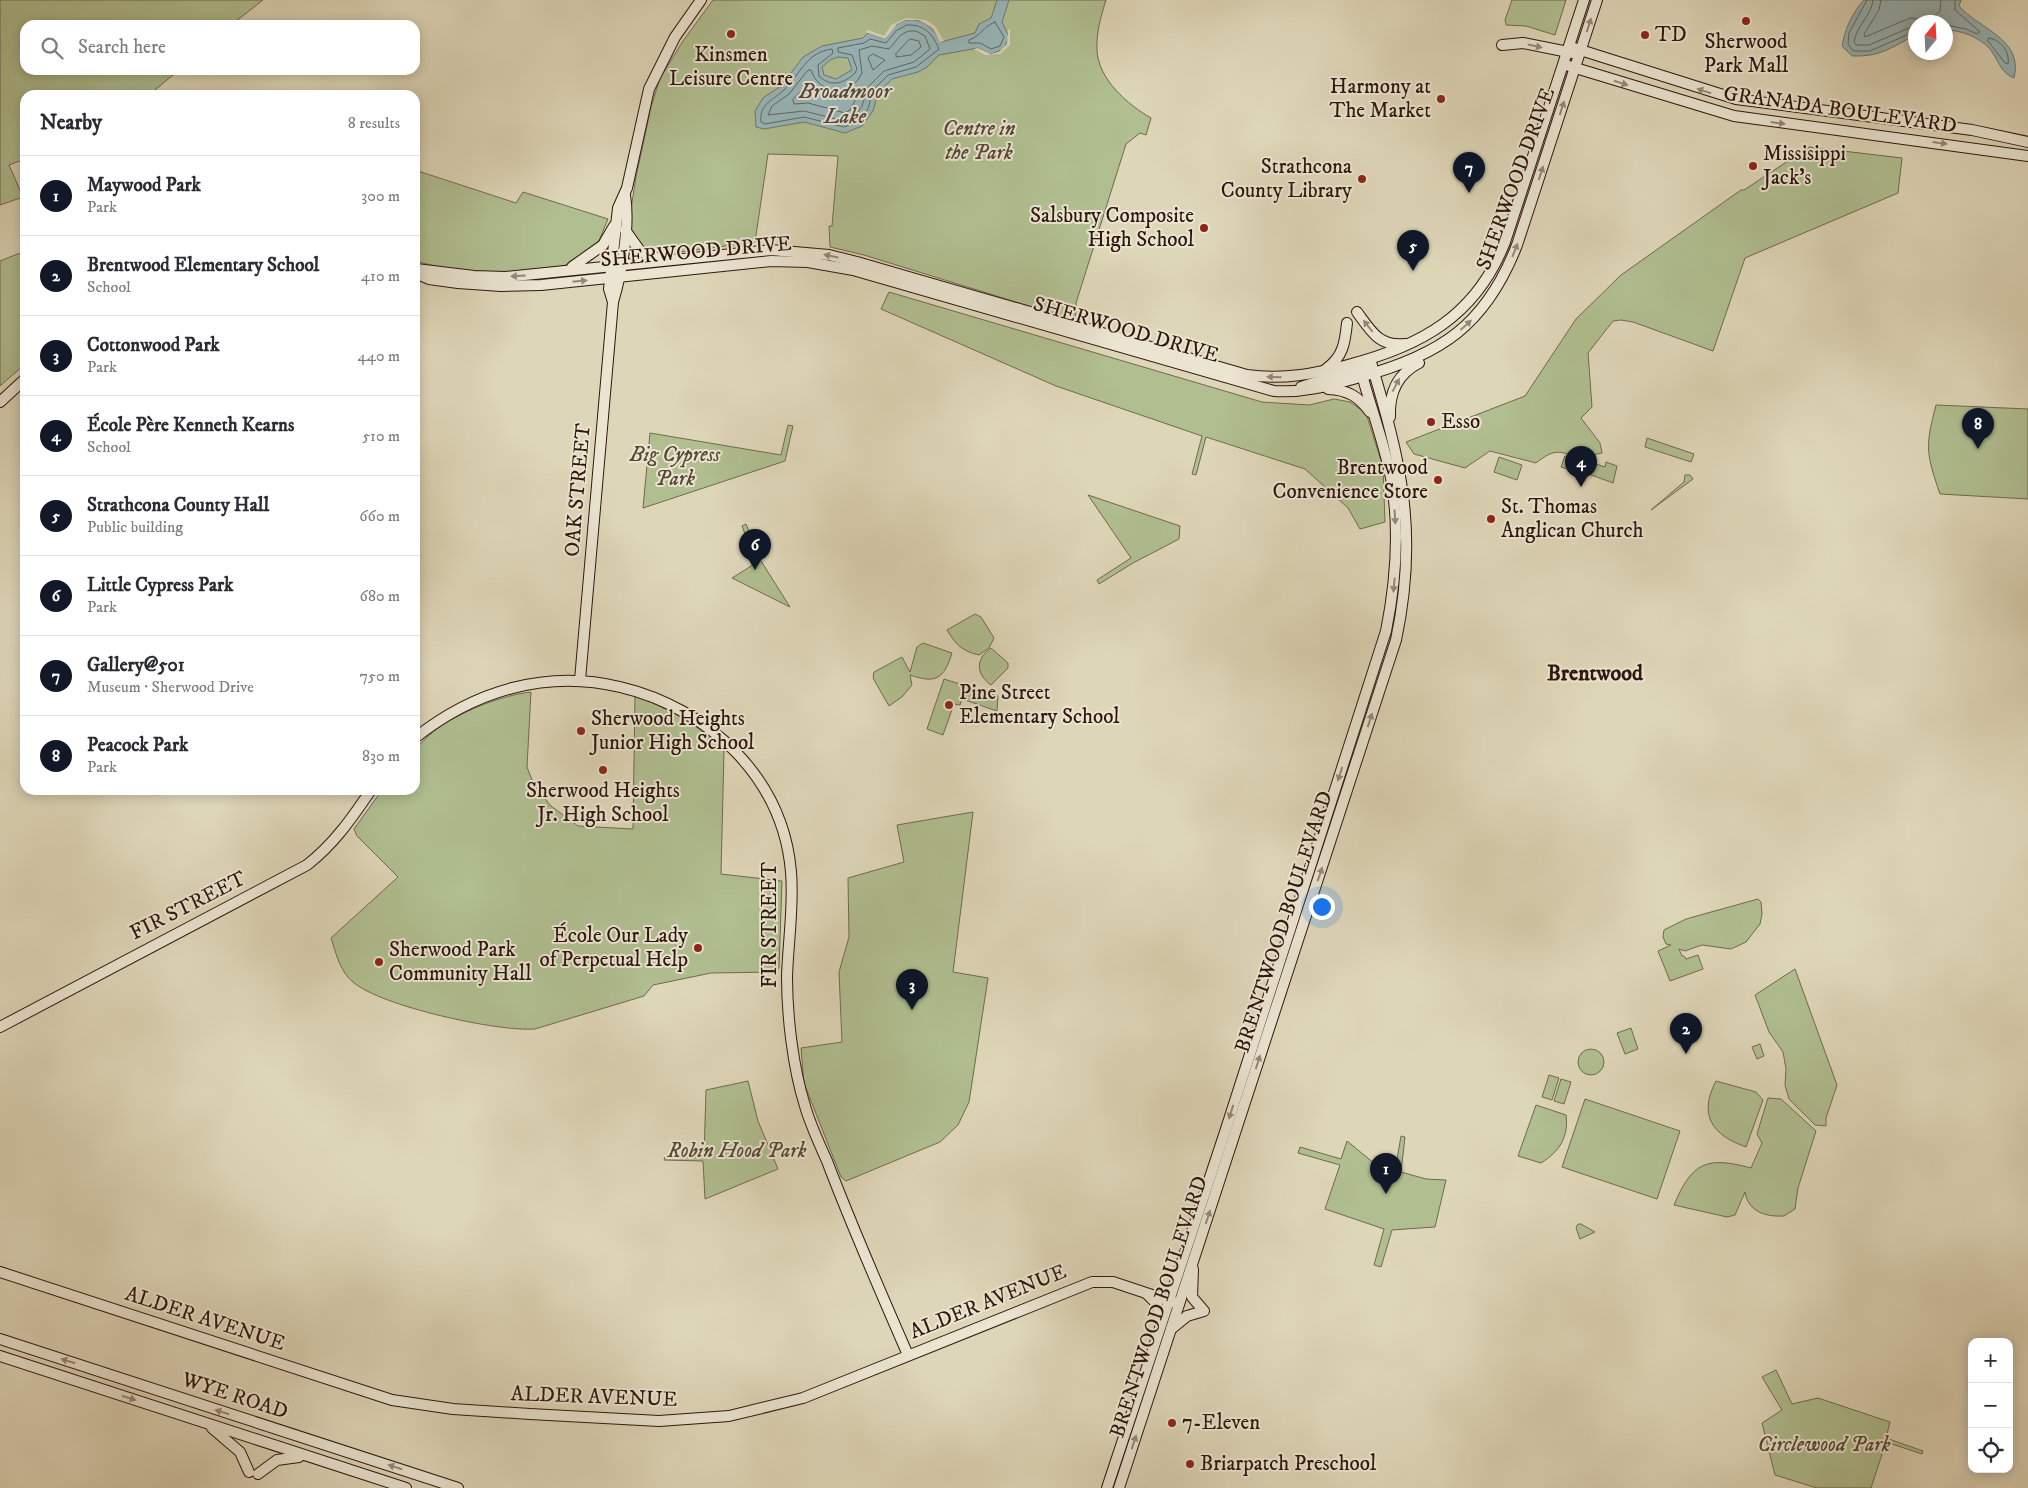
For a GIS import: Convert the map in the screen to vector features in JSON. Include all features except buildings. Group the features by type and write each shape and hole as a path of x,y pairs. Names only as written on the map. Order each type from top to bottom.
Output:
{"main road":[{"name":"OAK STREET","path":"617,265 616,223 618,208 625,195 649,89 675,37 701,0"},
{"name":"SHERWOOD DRIVE","path":"420,274 429,278 458,283 501,286 541,285 746,262 791,261 826,264 1250,385 1287,392 1320,388 1360,369 1370,359 1414,343 1442,326 1468,303 1490,274 1498,259 1584,0"},
{"name":"SHERWOOD DRIVE","path":"420,271 482,276 567,270 771,250 829,255 1247,375 1289,378 1322,372 1360,369 1374,373 1417,359 1454,336 1483,307 1510,264 1597,0"},
{"name":"GRANADA BOULEVARD","path":"1502,45 1523,43 1580,51 1736,99 1972,130 2028,142"},
{"name":"GRANADA BOULEVARD","path":"1563,64 1734,116 2028,156"},
{"name":"OAK STREET","path":"580,680 615,277 626,230 627,207 625,195"},
{"path":"567,270 603,245 616,223"},
{"path":"626,230 640,251 654,258 664,260"},
{"path":"1357,312 1385,343 1394,345 1414,343"},
{"path":"1322,372 1334,363 1341,354 1347,323"},
{"path":"1391,433 1390,402 1394,388 1403,373 1433,350"},
{"name":"BRENTWOOD BOULEVARD","path":"1119,1488 1396,640 1404,601 1408,537 1404,492 1391,433 1370,359"},
{"path":"1287,392 1360,369"},
{"name":"BRENTWOOD BOULEVARD","path":"1107,1488 1225,1132 1386,632 1392,599 1396,536 1390,478 1360,369"},
{"path":"0,402 20,383"},
{"path":"1320,388 1341,390 1352,394 1359,398 1375,418"},
{"name":"FIR STREET","path":"420,734 438,720 488,694 538,682 580,680 644,692 693,715 736,751 758,778 779,824 790,863 792,892 787,979 794,1050 804,1105 838,1191 908,1355"},
{"name":"FIR STREET","path":"0,1027 306,865 328,847 367,795"},
{"path":"1146,1293 1162,1290 1167,1287 1181,1261"},
{"path":"1171,1329 1187,1316 1204,1311 1192,1297 1193,1263"},
{"name":"ALDER AVENUE","path":"0,1272 374,1394 412,1404 453,1409 659,1421 729,1416 803,1398 1092,1282 1113,1282 1180,1304"},
{"path":"1146,1293 1157,1304 1161,1323"},
{"name":"WYE ROAD","path":"0,1339 458,1488"},
{"name":"WYE ROAD","path":"0,1356 406,1488"},
{"path":"205,1422 240,1452 254,1473 277,1460 307,1456"}],"green space":[{"path":"0,0 263,0 237,20 20,20 20,75 173,75 155,90 20,90 20,161 9,165 20,190 20,198 0,205"},
{"name":"Centre in the Park","path":"713,0 1106,0 1097,37 1099,61 1108,81 1116,90 1133,106 1151,118 1146,135 1140,133 1126,144 1076,303 1077,309 1074,320 864,255 830,247 829,226 832,226 838,156 768,154 755,242 657,255 642,246 634,237 629,222 636,177 651,107 660,78 683,41"},
{"path":"1512,0 1566,0 1555,35 1526,26 1506,25 1505,20"},
{"path":"1809,147 1902,158 1898,193 1745,258 1713,351 1633,322 1613,321 1588,353 1592,407 1581,418 1600,443 1602,453 1588,456 1583,461 1559,452 1549,455 1536,463 1490,451 1465,468 1414,454 1406,442 1525,396 1576,319 1621,275 1741,190 1744,190"},
{"path":"420,172 516,203 523,192 608,219 598,242 590,253 575,262 555,268 505,272 454,269 420,262"},
{"path":"20,253 20,368 0,386 0,261"},
{"path":"889,292 1262,402 1309,405 1334,399 1350,402 1366,413 1383,467 1385,522 1360,529 1348,508 1305,469 1206,437 1196,475 1192,474 1202,436 1056,386 881,309"},
{"path":"1936,405 2028,409 2028,499 1940,494 1932,469 1929,450 1930,431"},
{"name":"Big Cypress Park","path":"788,425 793,426 785,461 643,508 650,433 781,455"},
{"path":"1647,438 1694,454 1691,462 1645,447"},
{"path":"1565,456 1581,461 1577,472 1561,467"},
{"path":"1499,457 1522,465 1517,480 1494,472"},
{"path":"1590,462 1605,467 1606,462 1617,466 1613,483 1586,473"},
{"path":"1685,475 1690,475 1693,479 1651,510 1684,482"},
{"path":"1088,495 1180,526 1179,539 1133,563 1099,584 1097,580 1131,558"},
{"path":"746,524 761,561 790,607 732,578 756,563 742,526"},
{"path":"975,614 981,617 994,638 989,648 979,655 968,652 960,647 947,630"},
{"path":"923,643 952,653 946,669 942,674 933,679 910,675 912,685 902,697 889,706 873,678 874,672 902,657 910,672 917,647"},
{"path":"991,648 1008,663 1008,668 991,685 982,676 979,666 982,657"},
{"path":"944,679 998,696 997,711 962,699 960,705 954,704 943,735 927,729"},
{"path":"531,692 527,767 534,785 551,806 578,826 633,829 635,695 682,718 704,732 724,750 721,874 782,881 779,968 775,972 711,973 653,985 644,996 535,1029 495,1026 440,1016 388,1000 367,991 349,978 339,962 331,938 398,877 357,836 354,829 378,795 420,795 420,744 437,728 461,714 484,704"},
{"path":"973,812 953,972 988,978 969,1102 958,1125 940,1142 846,1181 841,1177 804,1083 801,1048 842,1042 839,972 849,937 848,878 904,862 897,825"},
{"path":"1758,899 1761,902 1762,914 1760,924 1746,942 1731,949 1702,945 1685,951 1679,949 1682,956 1686,959 1698,955 1703,969 1670,981 1658,951 1671,945 1666,944 1663,937 1664,930 1686,919"},
{"path":"1795,969 1837,1085 1826,1118 1826,1126 1815,1125 1789,1099 1785,1085 1786,1069 1783,1052 1769,1032 1755,995"},
{"path":"1631,1028 1638,1049 1625,1054 1617,1033"},
{"path":"1760,1044 1764,1056 1757,1059 1752,1047"},
{"path":"1591,1049 1600,1053 1604,1062 1600,1071 1591,1075 1582,1071 1578,1062 1582,1053"},
{"path":"1549,1075 1559,1078 1552,1100 1542,1097"},
{"path":"1561,1079 1571,1082 1564,1104 1554,1101"},
{"name":"Robin Hood Park","path":"748,1081 758,1121 778,1169 705,1199 703,1161 664,1160 665,1157 704,1157 706,1090"},
{"path":"1716,1081 1756,1092 1763,1100 1746,1147 1724,1136 1711,1122 1708,1104"},
{"path":"1768,1098 1781,1099 1816,1131 1798,1188 1795,1209 1784,1216 1759,1212 1750,1204 1745,1192 1735,1215 1727,1217 1674,1205 1687,1179 1703,1166 1712,1163 1723,1163 1751,1168 1762,1143 1757,1134"},
{"path":"1585,1099 1680,1131 1657,1199 1562,1167"},
{"path":"1536,1105 1566,1115 1567,1123 1564,1137 1558,1149 1541,1163 1518,1156"},
{"path":"1401,1136 1405,1137 1401,1172 1426,1179 1446,1180 1435,1227 1392,1230 1381,1267 1374,1265 1384,1229 1325,1209 1340,1165 1298,1153 1300,1147 1341,1159 1347,1141 1375,1164 1395,1171"},
{"path":"1578,1224 1595,1232 1580,1239 1576,1228"},
{"name":"Circlewood Park","path":"1776,1370 1792,1404 1818,1398 1890,1422 1886,1438 1923,1451 1922,1454 1886,1442 1871,1488 1817,1488 1775,1475 1762,1423 1782,1410 1762,1377"}],"water":[{"name":"Broadmoor Lake","path":"997,0 1009,0 1002,22 1009,37 1004,49 991,54 978,48 939,55 927,67 918,72 892,79 878,93 873,111 862,126 845,133 804,122 764,129 756,127 755,111 763,98 781,86 803,57 822,46 863,38 868,33 885,39 891,30 906,20 922,22 929,26 941,42 975,33 979,24 991,18","holes":["838,57 848,58 852,70 836,79 824,75 822,67 830,60"]},
{"path":"1864,0 1961,0 1959,6 2006,44 2012,54 2015,65 2014,78 2005,73 1985,44 1969,35 1953,31 1953,15 1908,15 1908,39 1885,51 1870,55 1852,56 1842,46 1847,27"}],"pier":[{"path":"906,18 926,20 935,26 944,41 940,42 933,28 918,20 906,20 897,24 885,39 865,32 868,30 884,36 891,25"},
{"path":"1010,29 1010,45 1000,54 985,55 974,49 978,48 991,54 999,52 1007,44 1008,30"}],"place":[{"name":"Sherwood Park Mall","path":"1746,21"},
{"name":"Kinsmen Leisure Centre","path":"731,34"},
{"name":"TD","path":"1645,35"},
{"name":"Harmony at The Market","path":"1441,99"},
{"name":"Missisippi Jack's","path":"1753,166"},
{"name":"Strathcona County Library","path":"1362,179"},
{"name":"Gallery@501","path":"1469,193"},
{"name":"Salsbury Composite High School","path":"1204,228"},
{"name":"Strathcona County Hall","path":"1413,271"},
{"name":"Esso","path":"1431,422"},
{"name":"Peacock Park","path":"1978,449"},
{"name":"Brentwood Convenience Store","path":"1438,480"},
{"name":"École Père Kenneth Kearns","path":"1581,487"},
{"name":"St. Thomas Anglican Church","path":"1491,519"},
{"name":"Little Cypress Park","path":"755,570"},
{"name":"Pine Street Elementary School","path":"949,705"},
{"name":"Sherwood Heights Junior High School","path":"581,731"},
{"name":"Sherwood Heights Jr. High School","path":"603,770"},
{"name":"École Our Lady of Perpetual Help","path":"698,948"},
{"name":"Sherwood Park Community Hall","path":"379,962"},
{"name":"Cottonwood Park","path":"912,1010"},
{"name":"Brentwood Elementary School","path":"1686,1054"},
{"name":"Maywood Park","path":"1386,1194"},
{"name":"7-Eleven","path":"1172,1423"},
{"name":"Briarpatch Preschool","path":"1190,1464"}],"district":[{"name":"Brentwood","path":"1595,673"}]}
